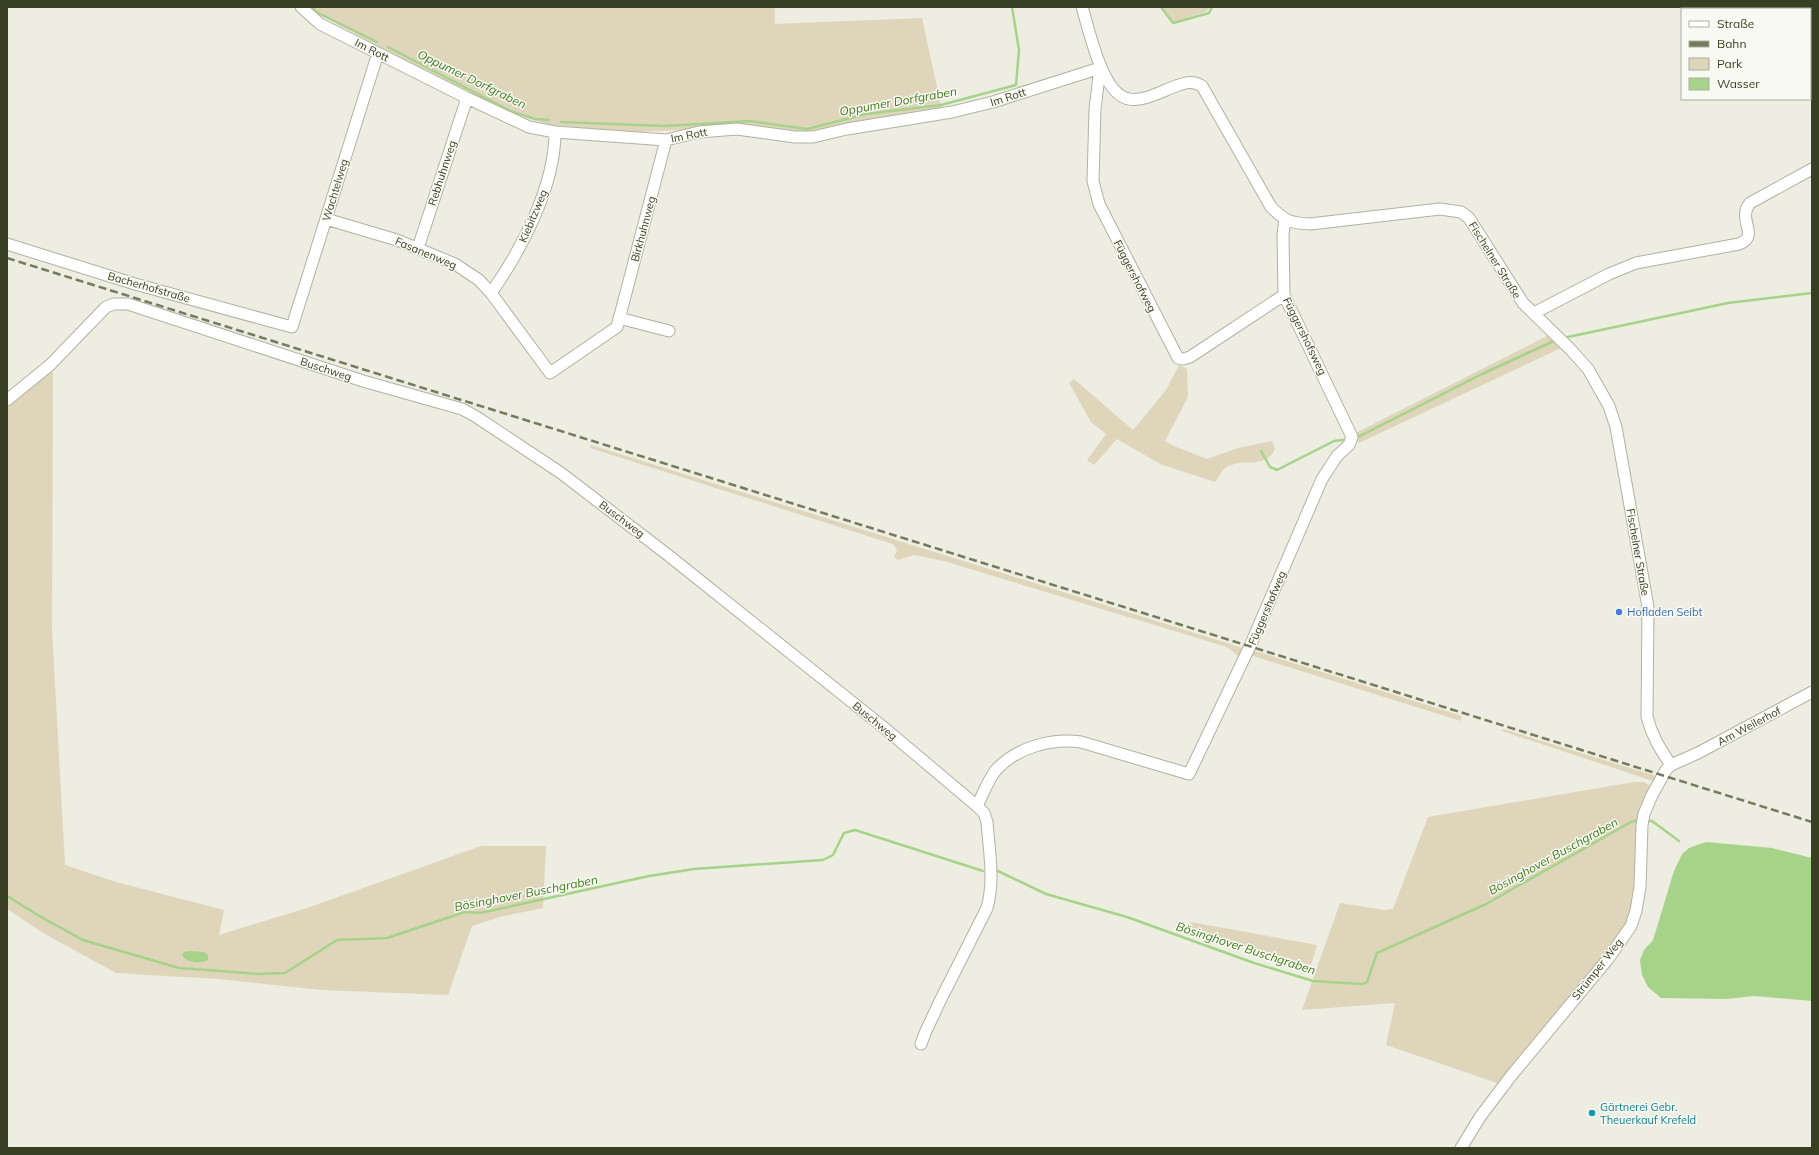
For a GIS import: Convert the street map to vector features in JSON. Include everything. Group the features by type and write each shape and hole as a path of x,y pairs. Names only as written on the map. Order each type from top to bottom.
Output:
{"street":[{"name":"Im Rott","path":"301,7 320,24 467,98 528,127 555,132 666,140 699,132 737,129 795,137 813,137 847,129 952,112 986,104 1100,68"},
{"path":"1082,7 1100,68 1110,84 1123,98 1138,100 1186,83 1197,83 1202,86 1271,207 1286,220"},
{"name":"Wachtelweg","path":"292,327 378,53"},
{"name":"Függershofweg","path":"1100,68 1095,109 1093,181 1099,204 1178,358 1183,359 1190,357 1284,295"},
{"name":"Rebhuhnweg","path":"418,248 467,98"},
{"name":"Kiebitzweg","path":"491,293 517,254 539,203 551,169 555,147 555,132"},
{"name":"Birkhuhnweg","path":"550,374 617,327 666,140"},
{"path":"1534,313 1609,274 1636,263 1739,244 1746,241 1749,237 1749,230 1745,216 1745,209 1750,203 1812,169"},
{"name":"Fischelner Straße","path":"1286,220 1294,223 1310,224 1440,209 1460,212 1469,218 1513,290 1523,303 1571,350 1588,369 1606,400 1616,427 1648,607 1647,717 1651,732 1657,745 1671,765"},
{"name":"Fasanenweg","path":"326,218 418,248 462,268 479,280 491,293 550,374"},
{"name":"Függershofsweg","path":"1286,220 1283,234 1284,295 1349,429 1352,437 1349,445"},
{"name":"Bacherhofstraße","path":"7,244 135,284 292,327"},
{"name":"Buschweg","path":"7,400 50,365 106,307 128,304 363,381 462,410 475,416 561,473 668,555 882,726 977,806 984,814 987,822 991,879 990,896 987,908 940,1001 921,1044"},
{"path":"619,318 669,331"},
{"name":"Függershofweg","path":"977,806 997,770 1019,753 1051,741 1068,740 1082,742 1189,774 1250,646 1322,479 1337,456 1349,445"},
{"name":"Am Weilerhof","path":"1671,765 1812,692"},
{"name":"Strümper Weg","path":"1461,1148 1480,1117 1511,1076 1608,959 1631,926 1636,911 1640,887 1643,819 1657,784 1671,765"}],"green space":[{"path":"306,7 775,7 775,24 922,18 942,110 812,133 736,124 685,130 633,132 549,125 503,109 379,47"},
{"path":"1163,7 1210,7 1205,12 1173,22"},
{"path":"1549,335 1561,348 1359,443 1354,434"},
{"path":"53,364 52,630 65,865 116,882 224,910 219,935 310,907 481,846 546,846 543,908 500,917 472,926 448,995 321,990 218,979 116,973 43,933 7,909 7,402"},
{"path":"1179,365 1187,369 1188,397 1165,441 1207,459 1238,448 1272,441 1275,449 1271,456 1266,460 1259,462 1238,463 1231,465 1224,469 1215,482 1160,464 1117,439 1094,465 1087,460 1106,434 1091,422 1069,383 1074,379 1133,430 1166,390"},
{"path":"591,445 1246,649 1241,658 1227,647 944,561 914,555 898,560 894,557 897,550 893,544 590,448"},
{"path":"1252,650 1462,716 1461,721 1250,655"},
{"path":"1503,729 1656,776 1653,781 1502,731"},
{"path":"1634,782 1644,782 1650,786 1644,798 1640,813 1638,887 1628,926 1500,1084 1386,1045 1395,1003 1302,1010 1340,903 1385,910 1393,909 1428,817"},
{"path":"1191,922 1317,945 1311,965 1189,930"}],"water":[{"path":"1706,842 1772,848 1812,858 1812,1001 1754,996 1727,999 1661,998 1648,987 1642,975 1640,960 1644,950 1653,940 1674,871 1682,854 1689,848"},
{"path":"184,952 204,952 208,955 208,960 198,962 187,960 182,955"}],"waterway":[{"name":"Oppumer Dorfgraben","path":"311,7 318,13 377,42"},
{"name":"Oppumer Dorfgraben","path":"561,122 665,126 749,121 807,129 866,114 941,105 1016,85 1019,50 1012,7"},
{"path":"1161,7 1173,23 1209,13 1212,7"},
{"name":"Oppumer Dorfgraben","path":"388,47 510,111 535,119 549,120"},
{"path":"1568,337 1728,303 1812,293"},
{"path":"1356,438 1482,374 1554,341"},
{"path":"1261,451 1270,467 1277,470 1334,441 1343,440"},
{"name":"Bösinghover Buschgraben","path":"998,871 1046,894 1127,917 1254,963 1313,981 1363,984 1367,982 1377,953 1486,904 1631,822 1639,820"},
{"name":"Bösinghover Buschgraben","path":"1646,821 1652,821 1679,841"},
{"name":"Bösinghover Buschgraben","path":"7,896 83,940 179,968 258,974 285,973 337,940 387,938 465,912 480,913 649,876 694,869 823,860 833,855 844,833 855,830 983,871"}],"railway":[{"path":"7,258 1812,822"}],"place":[{"name":"Hofladen Seibt","path":"1619,612"},
{"name":"Gärtnerei Gebr. Theuerkauf Krefeld","path":"1592,1113"}]}
